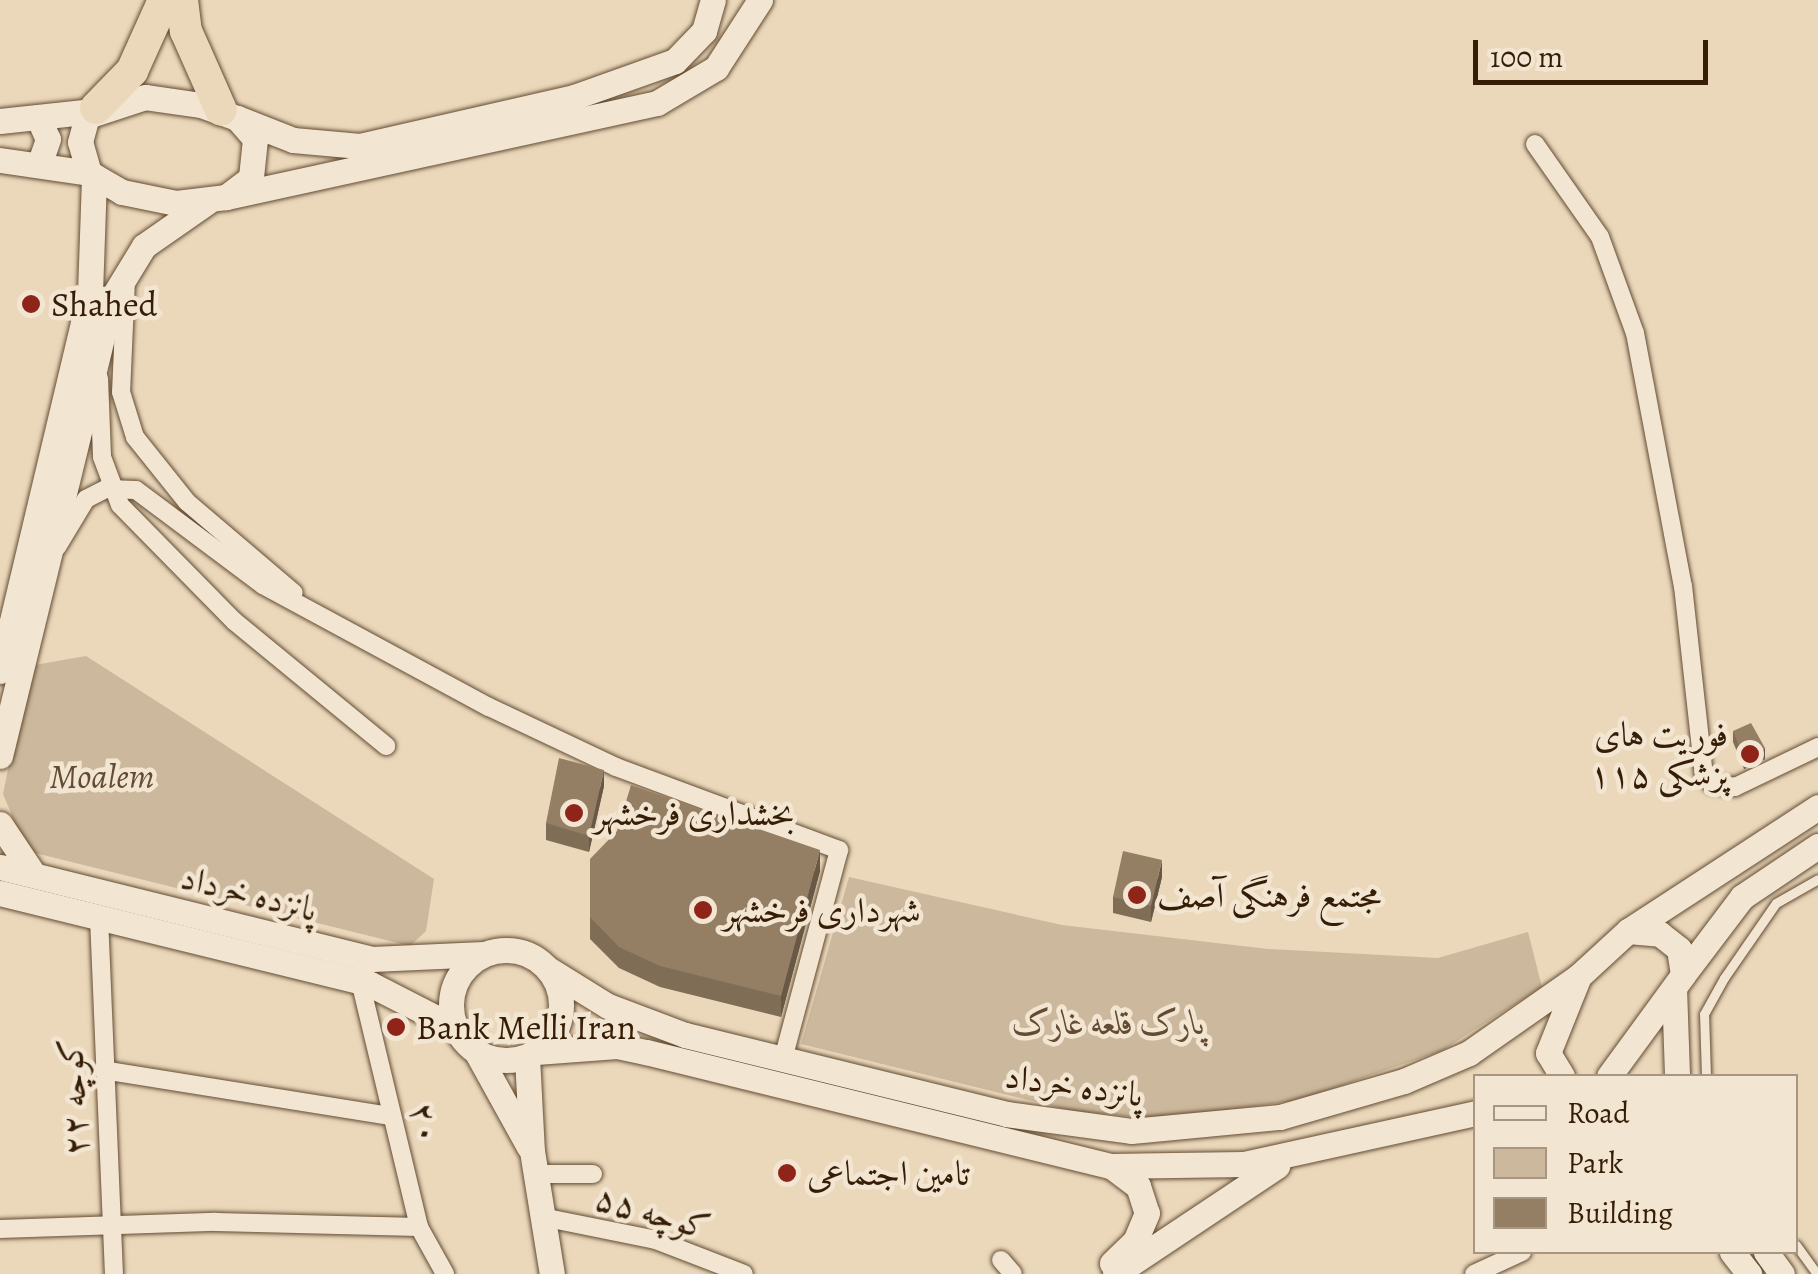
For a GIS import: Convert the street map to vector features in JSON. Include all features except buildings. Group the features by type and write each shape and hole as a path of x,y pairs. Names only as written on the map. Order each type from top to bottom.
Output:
{"highway":[{"path":"94,110 132,70 164,0"},
{"path":"182,0 186,31 229,114"}],"main road":[{"path":"574,97 675,61 704,31 713,0"},
{"path":"0,122 94,110 146,98 229,114 294,140 360,146 574,97 678,78 712,49 726,0"},
{"path":"0,160 40,162 91,175 122,192 217,200 657,103 716,68 760,0"},
{"path":"0,671 90,293 91,175 80,142 94,110"},
{"path":"0,756 7,694 44,568 98,347 126,271 144,246 217,200 242,189 256,165 255,138 229,114"},
{"path":"38,117 48,139 40,162"},
{"path":"294,140 286,157 297,182"},
{"name":"پانزده خرداد","path":"548,969 608,1006 686,1035 1006,1114 1132,1131 1195,1130 1280,1118 1404,1081 1470,1053 1579,976 1628,931 1818,807"},
{"path":"0,824 34,875"},
{"path":"1611,1074 1742,897 1818,846"},
{"name":"پانزده خرداد","path":"0,867 372,960 484,954"},
{"name":"پانزده خرداد","path":"0,892 360,981 454,1027"},
{"path":"1628,931 1670,939 1683,960 1676,1074"},
{"path":"534,1163 477,1053 454,1027 450,1010 458,977 484,954 518,951 548,969 561,1013 532,1054 534,1163 552,1274"},
{"path":"1561,1074 1548,1053 1579,976"},
{"name":"پانزده خرداد","path":"532,1054 617,1046 1112,1166 1190,1169 1304,1152 1473,1114"},
{"path":"477,1053 493,1060 532,1054"},
{"path":"1133,1270 1236,1189 1304,1152"},
{"path":"1101,1274 1135,1241 1147,1214 1138,1186 1112,1166"}],"street":[{"path":"1535,144 1600,237 1636,333 1682,586 1704,775 1712,784 1736,787 1818,747"},
{"path":"126,271 121,392 136,437 188,502 309,606"},
{"path":"98,347 102,457 120,505 234,621 386,746"},
{"path":"44,568 86,499 113,488 136,490 263,585 309,606 488,707 616,767 838,850 783,1059"},
{"name":"کوچه ۲۲","path":"99,917 114,1274"},
{"name":"۲۰","path":"360,981 419,1227 445,1274"},
{"path":"103,1070 391,1116"},
{"path":"534,1163 594,1174"},
{"name":"کوچه ۵۵","path":"542,1218 656,1240 744,1274"},
{"path":"0,1230 216,1222 419,1227"},
{"path":"1474,1274 1518,1254"}],"lane":[{"path":"1706,1074 1704,1014 1724,978 1776,904 1818,878"},
{"path":"1798,1247 1818,1274"}],"green space":[{"name":"Moalem","path":"86,656 434,879 426,931 410,946 27,851 3,794 29,666"},
{"name":"پارک قلعه غارک","path":"849,877 1062,925 1268,949 1438,958 1528,932 1542,987 1441,1051 1299,1100 1161,1119 1073,1111 801,1044"}],"place":[{"name":"Shahed","path":"31,304"},
{"name":"فوریت های پزشکی ۱۱۵","path":"1750,754"},
{"name":"بخشداری فرخشهر","path":"574,813"},
{"name":"مجتمع فرهنگی آصف","path":"1137,895"},
{"name":"شهرداری فرخشهر","path":"703,910"},
{"name":"Bank Melli Iran","path":"396,1027"},
{"name":"تامین اجتماعی","path":"787,1173"}]}
